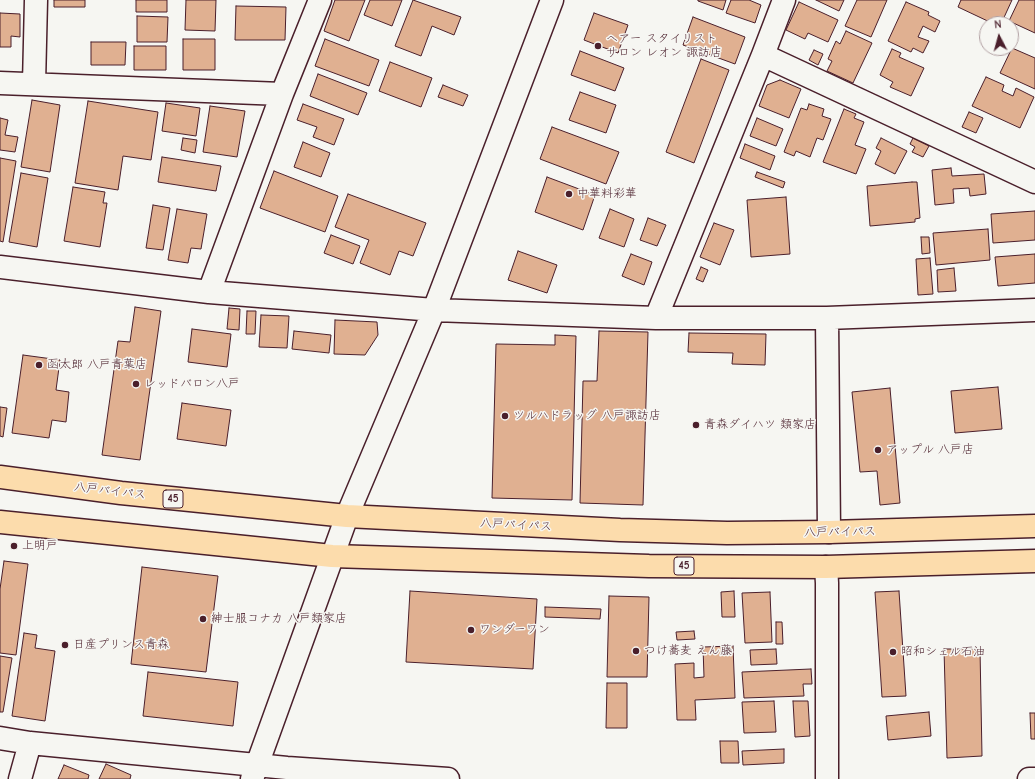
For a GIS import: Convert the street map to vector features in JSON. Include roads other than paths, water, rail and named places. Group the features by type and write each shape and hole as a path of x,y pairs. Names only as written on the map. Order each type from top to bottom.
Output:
{"highway":[{"name":"八戸バイパス","path":"0,477 121,493 347,516 620,530 829,532 1035,526"},
{"name":"45","path":"0,522 332,556 649,566 826,567 1035,560"}],"street":[{"path":"34,84 36,0"},
{"path":"209,292 282,94 320,0"},
{"path":"255,772 347,516 434,310 552,0"},
{"path":"656,318 784,0"},
{"path":"763,55 1035,182"},
{"path":"0,83 282,94"},
{"path":"0,267 209,292 434,310 656,318 827,318 1035,310"},
{"path":"827,318 829,532"},
{"path":"826,567 827,779"},
{"path":"0,738 255,772 287,768 448,779"},
{"path":"20,779 30,743"},
{"path":"1029,779 1035,779"}],"place":[{"name":"ヘアー スタイリスト サロン レオン 諏訪店","path":"598,46"},
{"name":"中華料彩華","path":"569,194"},
{"name":"函太郎 八戸青葉店","path":"39,365"},
{"name":"レッドバロン八戸","path":"136,384"},
{"name":"ツルハドラッグ 八戸諏訪店","path":"505,416"},
{"name":"青森ダイハツ 類家店","path":"696,425"},
{"name":"アップル 八戸店","path":"878,450"},
{"name":"上明戸","path":"14,546"},
{"name":"紳士服コナカ 八戸類家店","path":"203,619"},
{"name":"ワンダーワン","path":"471,630"},
{"name":"日産プリンス青森","path":"65,645"},
{"name":"つけ蕎麦 えん藤","path":"636,651"},
{"name":"昭和シェル石油","path":"893,652"}]}
